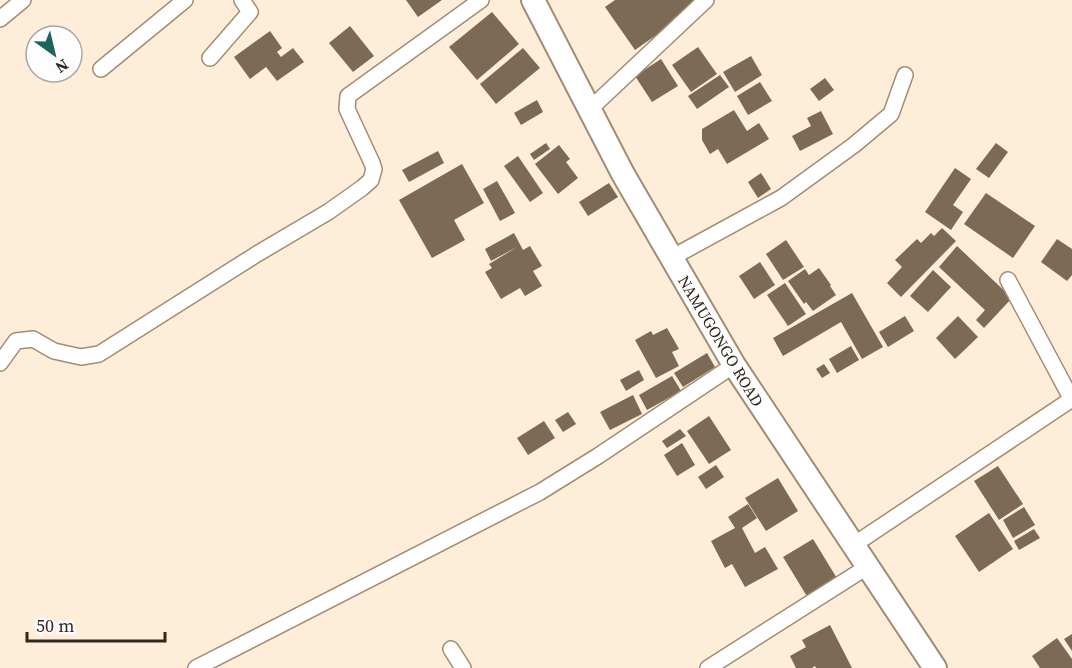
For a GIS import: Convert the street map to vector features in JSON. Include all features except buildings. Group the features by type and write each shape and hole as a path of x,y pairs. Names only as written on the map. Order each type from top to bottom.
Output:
{"main road":[{"name":"NAMUGONGO ROAD","path":"533,0 623,174 734,365 934,668"}],"street":[{"path":"0,19 23,0"},
{"path":"210,58 250,12 242,0"},
{"path":"0,363 16,342 33,339 54,351 81,357 99,354 362,189 371,180 374,169 347,109 348,96 481,0"},
{"path":"590,109 706,0"},
{"path":"101,69 177,3"},
{"path":"671,258 780,198 854,145 891,114 905,75"},
{"path":"852,546 1072,399 1008,280"},
{"path":"196,668 222,662 540,492 734,365"},
{"path":"708,668 867,567"},
{"path":"451,649 463,668"}]}
